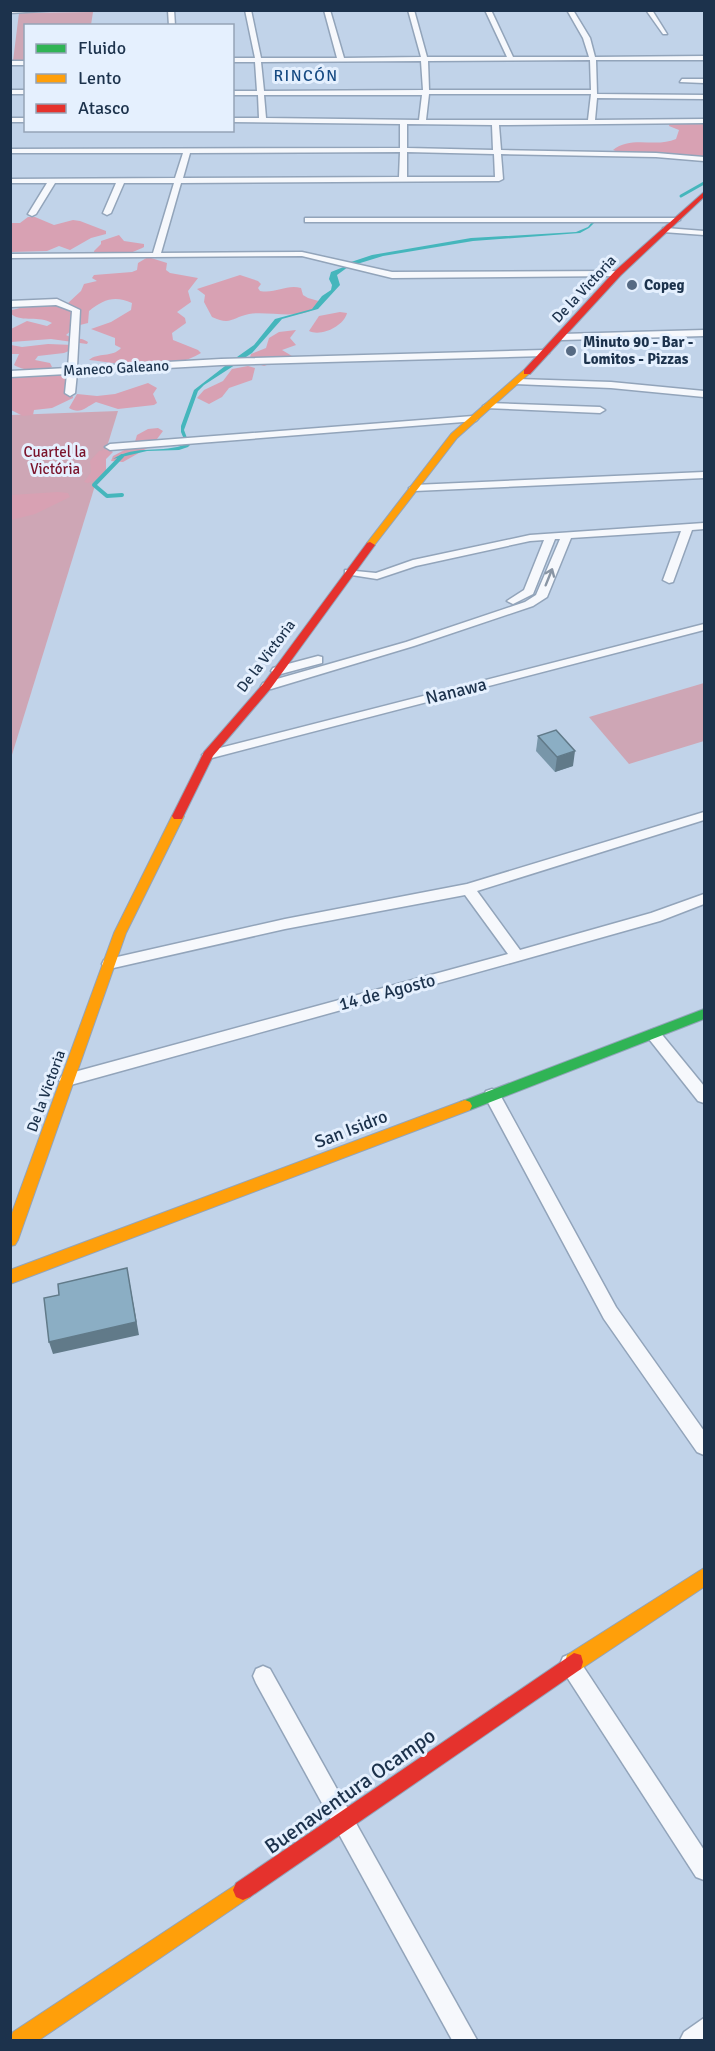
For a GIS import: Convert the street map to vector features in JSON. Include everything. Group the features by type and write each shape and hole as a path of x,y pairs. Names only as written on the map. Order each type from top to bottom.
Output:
{"main road":[{"name":"De la Victoria","path":"10,1240 120,933 208,755 267,686 349,573 454,436 518,382 562,337 618,273 705,194"},
{"name":"San Isidro","path":"10,1277 705,1014"},
{"name":"Buenaventura Ocampo","path":"21,2040 345,1821 570,1664 705,1577"}],"street":[{"path":"10,11 55,10"},
{"path":"248,10 258,59 263,120"},
{"path":"327,10 341,60"},
{"path":"411,10 426,60 428,93 422,122"},
{"path":"488,10 511,59"},
{"path":"570,10 583,28 595,58 591,122"},
{"path":"650,10 665,33"},
{"path":"234,60 705,58"},
{"path":"682,81 705,81"},
{"path":"234,93 594,94 705,97"},
{"path":"234,120 495,123 705,121"},
{"path":"403,180 404,122"},
{"path":"11,181 498,179 495,123"},
{"path":"10,151 405,150 656,155 705,159"},
{"path":"156,255 187,151"},
{"path":"32,214 52,181"},
{"path":"107,213 121,181"},
{"path":"308,220 671,225 705,233"},
{"path":"10,256 302,254 392,275 618,273"},
{"path":"10,304 57,302 76,310 76,336 70,393"},
{"path":"562,337 705,333"},
{"name":"Maneco Galeano","path":"10,374 221,362 544,353"},
{"path":"518,382 611,385 705,394"},
{"path":"488,406 600,411"},
{"path":"110,447 473,419"},
{"path":"414,488 705,475"},
{"path":"349,573 377,576 413,563 519,540 705,526"},
{"path":"669,580 687,528"},
{"path":"535,594 551,537"},
{"path":"267,686 410,644 530,604 566,537"},
{"path":"277,671 404,637 535,594"},
{"name":"Nanawa","path":"208,755 705,627"},
{"path":"109,964 285,924 468,889 705,816"},
{"path":"468,889 517,956"},
{"name":"14 de Agosto","path":"67,1080 517,956 705,899"},
{"path":"654,1035 705,1097"},
{"path":"492,1095 610,1313 705,1446"},
{"path":"570,1664 705,1869"},
{"path":"264,1676 465,2040"},
{"path":"692,2040 705,2030"}],"green space":[{"path":"93,12 91,24 24,24 24,61 13,61 19,13"},
{"name":"Cuartel la Victória","path":"118,411 11,758 11,415"},
{"path":"704,683 704,741 629,764 589,717"}],"shaded area":[{"path":"680,119 704,120 704,158 645,157 613,150 628,143 676,139 679,130 669,126 670,122"},
{"path":"28,217 35,217 54,225 73,220 80,221 106,231 106,234 91,238 70,250 59,246 47,251 11,252 11,223 20,223"},
{"path":"595,222 580,233 473,241 383,256 357,264 351,262 372,255 471,238 576,232 588,227"},
{"path":"119,235 124,241 144,244 144,247 113,258 95,257 94,251 101,241"},
{"path":"148,257 167,263 166,270 170,273 198,278 188,291 191,302 177,312 185,318 186,323 172,333 173,340 201,353 175,363 146,366 89,360 113,353 121,348 115,345 115,338 91,329 111,322 131,310 132,303 114,299 99,304 89,311 88,323 80,325 74,323 81,312 67,304 81,291 84,284 97,281 92,278 94,275 132,272 137,270 138,263"},
{"path":"348,267 337,275 340,285 318,309 282,319 252,353 246,357 237,357 254,345 275,319 312,309 322,296 331,290 332,285 329,279 331,272"},
{"path":"240,275 258,281 261,284 258,288 260,291 296,287 301,288 303,295 308,298 322,302 307,312 297,314 258,313 228,321 212,317 204,302 205,295 197,289"},
{"path":"59,298 58,300 72,308 70,321 73,329 66,335 85,340 87,344 51,339 11,342 11,329 27,321 47,326 52,323 42,319 16,317 11,314 11,310 46,299"},
{"path":"347,313 337,326 320,333 309,331 319,316"},
{"path":"296,330 290,338 296,345 282,350 292,356 264,366 249,361 251,354 266,348 269,338 279,332"},
{"path":"48,344 78,347 64,353 38,356 35,360 50,363 52,367 48,369 23,369 14,365 19,354 11,354 11,345 22,347"},
{"path":"229,363 238,363 198,391 184,430 192,443 188,447 179,450 147,451 113,459 130,452 186,444 181,426 194,390"},
{"path":"248,366 255,368 252,380 229,388 222,397 209,404 197,398 204,390 223,381 232,369"},
{"path":"69,373 73,398 52,408 34,410 33,415 23,416 11,410 10,375"},
{"path":"148,383 157,388 153,394 157,403 154,405 118,409 96,402 76,411 69,408 77,394 97,396 115,394"},
{"path":"158,428 163,431 157,439 158,442 123,462 111,461 113,456 134,445 137,435 148,429"},
{"path":"108,449 113,452 106,459 106,475 88,483 84,482 91,472 90,461 99,451"},
{"path":"68,493 70,497 35,514 11,520 11,495"}],"building":[{"path":"556,730 575,751 557,757 538,736"},
{"path":"127,1268 136,1322 49,1342 44,1298 59,1295 58,1284"}],"waterway":[{"path":"681,196 704,183"},
{"path":"122,456 94,485 107,496 122,495"}],"traffic: fast":[{"path":"465,1106 704,1014"}],"traffic: slow":[{"path":"370,545 454,436 527,372"},
{"path":"10,1240 120,933 178,816"},
{"path":"10,1277 465,1106"},
{"path":"574,1662 704,1577"},
{"path":"21,2040 243,1890"}],"traffic: jam":[{"path":"527,372 618,273 704,194"},
{"path":"178,816 208,755 267,686 370,545"},
{"path":"243,1890 574,1662"}],"place":[{"name":"Copeg","path":"632,285"},
{"name":"Minuto 90 - Bar - Lomitos - Pizzas","path":"571,351"}],"district":[{"name":"RINCÓN","path":"306,76"}]}
